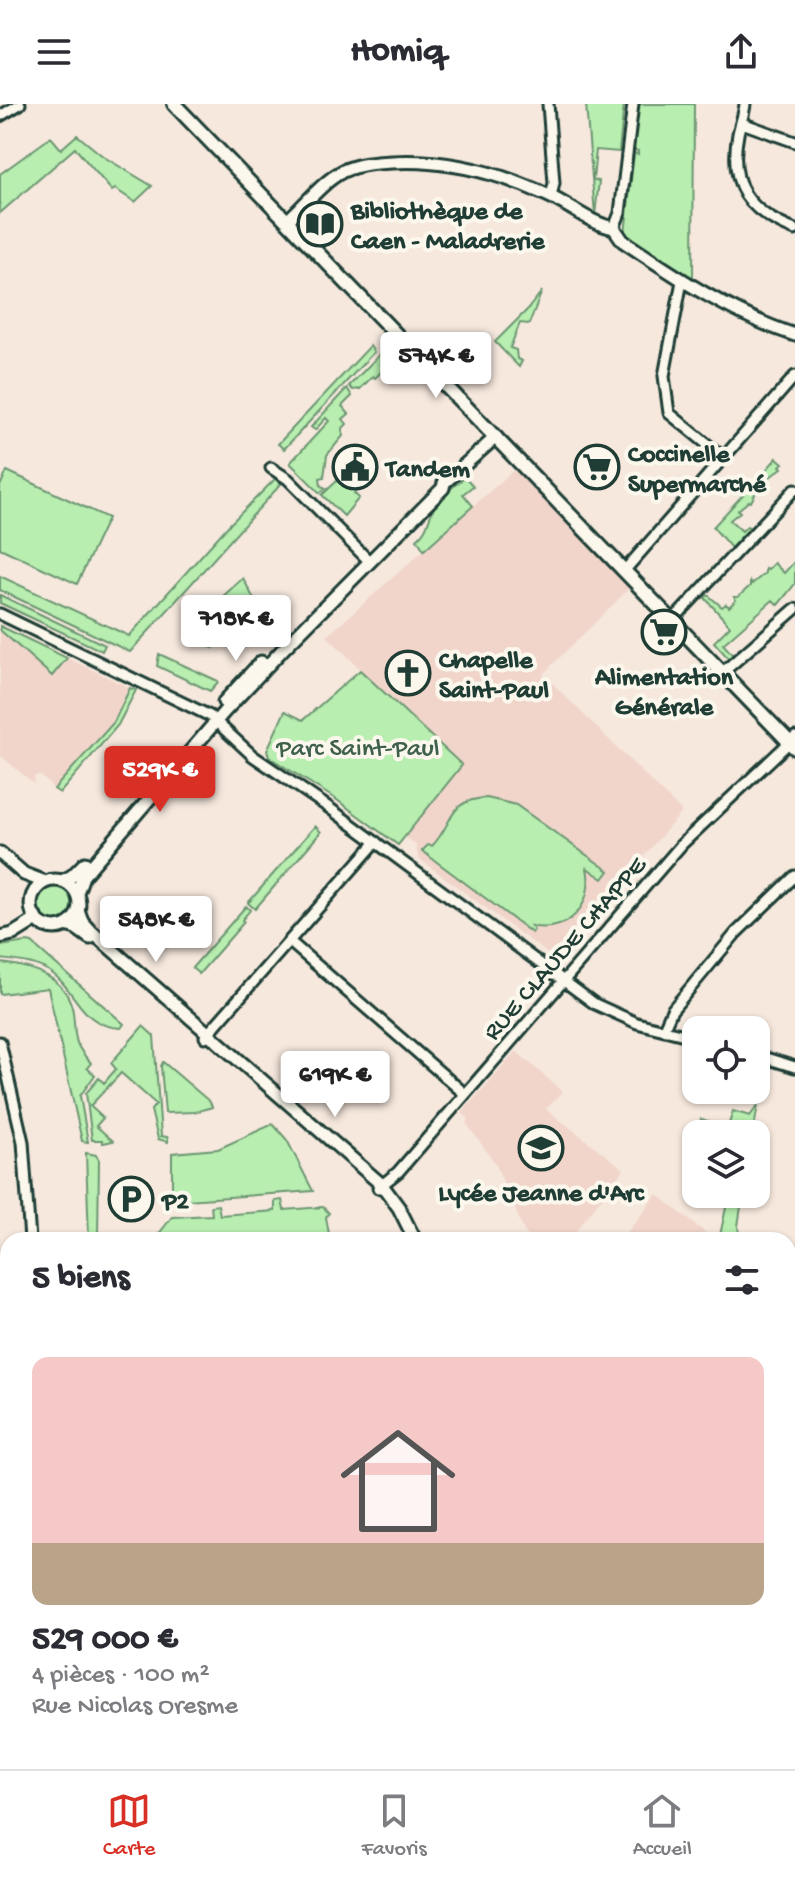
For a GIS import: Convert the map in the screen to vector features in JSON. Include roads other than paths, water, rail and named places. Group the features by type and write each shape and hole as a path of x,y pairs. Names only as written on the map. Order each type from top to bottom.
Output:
{"main road":[{"path":"174,104 793,742"}],"street":[{"path":"0,116 20,104"},
{"path":"548,104 554,183 551,197"},
{"path":"614,228 620,213 633,104"},
{"path":"745,104 737,161 743,192 759,213 795,230"},
{"path":"742,123 795,142"},
{"path":"288,220 341,172 374,163 426,161 453,164 493,174 551,197 598,225 614,228 623,241 682,281 746,317 795,335"},
{"path":"682,281 664,376 669,413 724,458"},
{"path":"625,570 795,376"},
{"path":"0,853 33,879 45,882 62,881 81,868 213,720 367,558 496,437"},
{"path":"271,468 288,479 367,558"},
{"path":"673,620 795,489"},
{"path":"723,672 795,609"},
{"path":"0,614 194,707 253,756 605,1010 637,1023 682,1034"},
{"path":"206,1035 85,925 78,910 77,893 83,876 213,720"},
{"name":"RUE CLAUDE CHAPPE","path":"380,1187 398,1172 685,841 793,742"},
{"path":"206,1035 376,842"},
{"path":"0,861 28,887 37,919 51,927 66,925 84,932 380,1187 399,1208 409,1232"},
{"path":"664,1028 672,1010 736,933 795,876"},
{"path":"62,881 77,893"},
{"path":"32,897 45,882"},
{"path":"66,925 78,910"},
{"path":"0,937 13,934 37,919"},
{"path":"289,941 465,1094"},
{"path":"0,1042 23,1142 29,1232"},
{"path":"770,1059 795,1067"}],"place":[{"name":"Bibliothèque de Caen - Maladrerie","path":"320,224"},
{"name":"Tandem","path":"355,467"},
{"name":"Coccinelle Supermarché","path":"597,467"},
{"name":"Alimentation Générale","path":"664,632"},
{"name":"Chapelle Saint-Paul","path":"408,673"},
{"name":"Lycée Jeanne d'Arc","path":"541,1148"},
{"name":"P2","path":"131,1199"}],"park label":[{"name":"Parc Saint-Paul","path":"358,746"}]}
